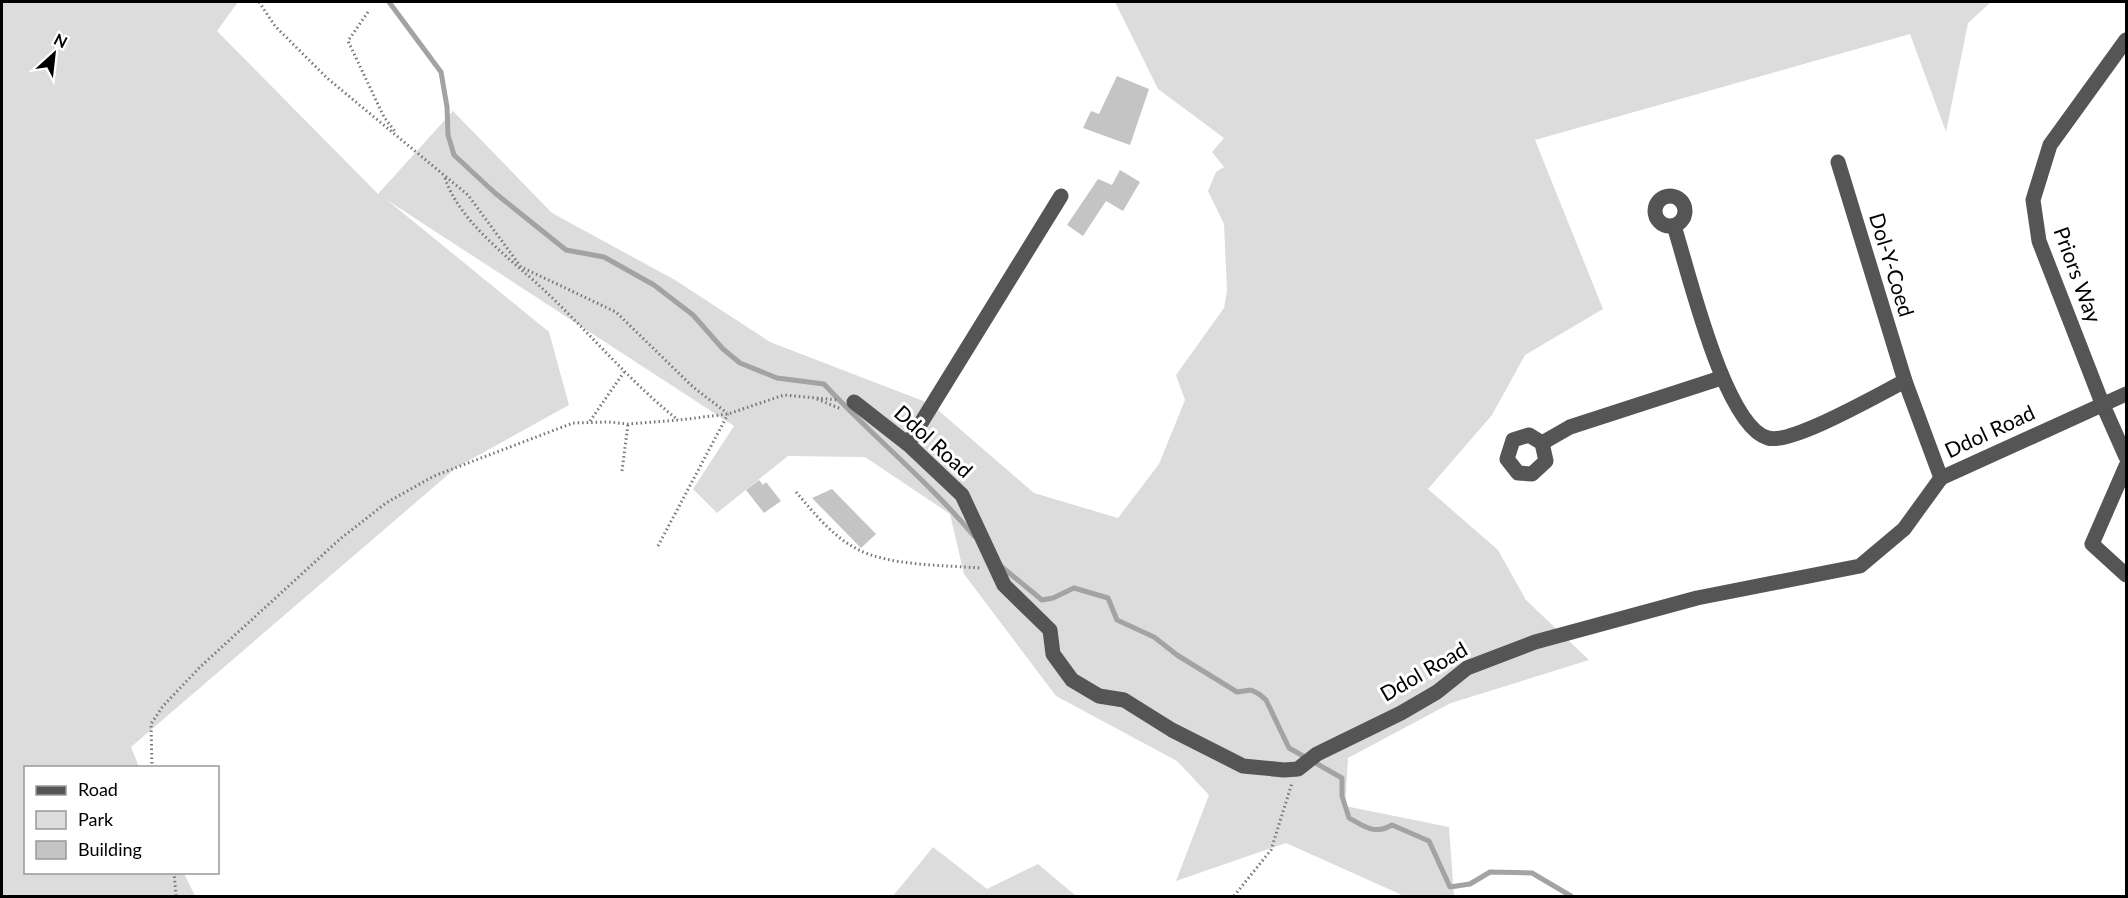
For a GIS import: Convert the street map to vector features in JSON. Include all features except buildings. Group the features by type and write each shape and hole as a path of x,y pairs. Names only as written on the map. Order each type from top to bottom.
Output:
{"street":[{"name":"Priors Way","path":"2127,40 2050,145 2033,200 2039,241 2102,403 2127,457"},
{"name":"Dol-Y-Coed","path":"1838,162 1905,381 1941,478"},
{"path":"908,444 1061,196"},
{"path":"1674,226 1721,378 1749,428 1768,439 1794,436 1905,381"},
{"path":"1542,443 1570,427 1721,378"},
{"name":"Ddol Road","path":"855,402 908,444 962,495 1004,585 1050,630 1053,654 1072,680 1099,696 1124,700 1172,730 1243,766 1289,770 1298,769 1311,759 1437,692 1467,668 1536,642 1697,598 1860,566 1904,529 1941,478 2102,403 2127,394"},
{"path":"2127,466 2092,544 2127,575"}],"path":[{"path":"259,2 275,26 327,78 468,195 521,267 616,312 693,387 728,414"},
{"path":"368,12 348,41 384,117 401,139"},
{"path":"445,176 450,193 500,253 543,289 624,372 680,420"},
{"path":"590,421 624,372"},
{"path":"153,766 151,724 163,706 200,667 340,539 386,503 434,476 573,423 590,421 628,424 728,414 784,395 825,399"},
{"path":"658,546 728,414"},
{"path":"622,471 628,424"},
{"path":"796,492 819,519 859,550 913,562 996,569"},
{"path":"1234,897 1271,850 1283,808 1293,787 1289,770"},
{"path":"174,874 176,897"}],"green space":[{"path":"2,2 238,2 217,31 378,194 453,111 552,213 675,280 770,342 931,404 1034,493 1118,518 1159,464 1185,400 1176,375 1224,308 1227,291 1224,224 1208,191 1216,172 1224,167 1212,152 1224,138 1158,89 1115,2 1991,2 1968,23 1946,132 1910,34 1535,140 1603,309 1525,355 1492,415 1428,489 1498,550 1526,600 1589,660 1451,703 1348,758 1345,806 1449,827 1454,896 1404,896 1286,843 1176,881 1209,795 1177,761 1056,696 964,574 950,514 865,457 788,456 717,513 693,489 734,426 387,200 549,332 569,405 457,467 131,747 139,766 24,766 24,874 184,874 195,896 2,896"},
{"path":"933,847 987,889 1038,864 1076,896 893,896"}],"waterway":[{"path":"389,2 441,72 447,107 448,135 454,155 495,193 566,250 604,257 654,285 693,315 723,349 740,363 777,378 824,384 938,496 974,536"},
{"path":"1002,567 1042,600 1053,598 1074,588 1108,598 1117,620 1154,637 1177,655 1237,692 1251,690 1259,694 1266,700 1289,748 1342,778 1342,796 1349,818 1375,830 1392,825 1429,841 1450,887 1470,884 1490,872 1532,873 1571,896"}]}
